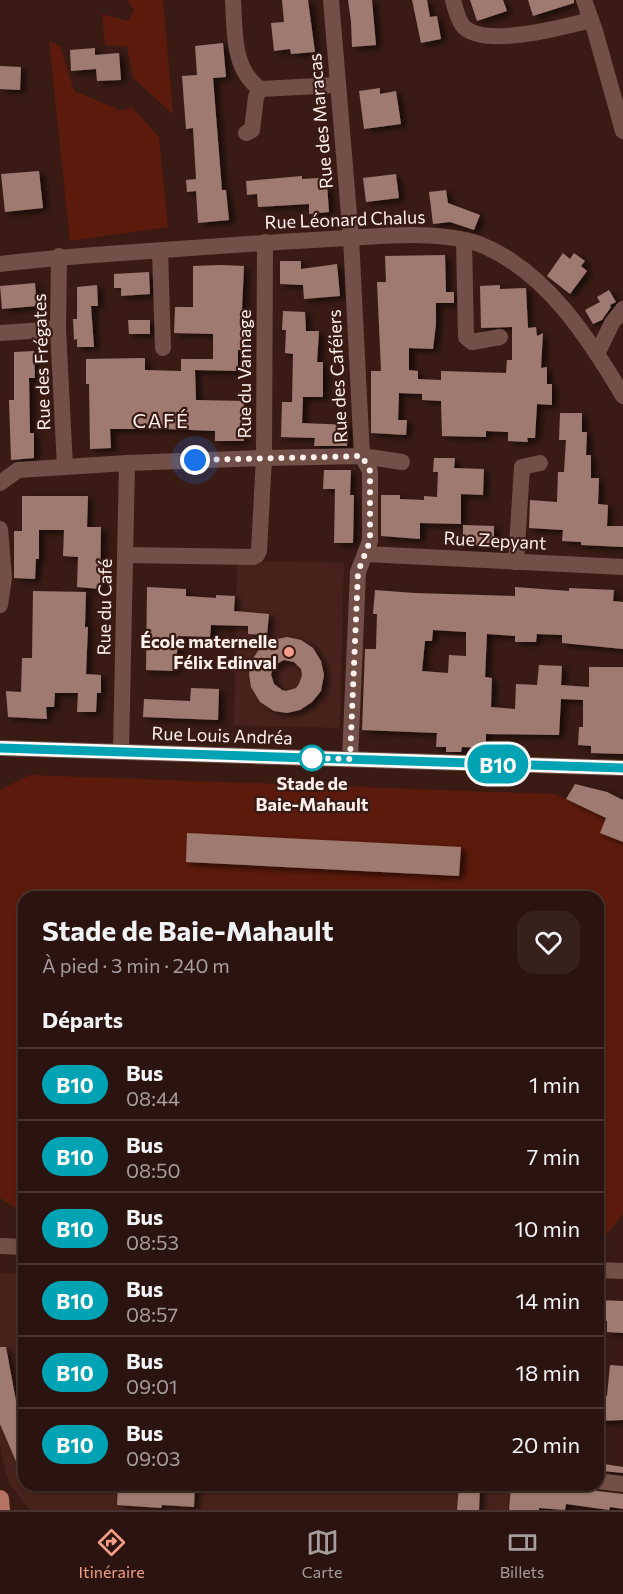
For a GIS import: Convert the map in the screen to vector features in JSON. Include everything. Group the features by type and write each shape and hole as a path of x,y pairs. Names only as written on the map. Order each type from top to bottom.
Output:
{"main road":[{"path":"0,1499 1,1510"}],"street":[{"path":"233,0 235,42 240,63 252,83 260,89 338,85"},
{"name":"Rue des Maracas","path":"331,0 351,238"},
{"path":"453,0 462,26 474,34 516,36 591,20"},
{"path":"584,0 623,131"},
{"path":"246,133 252,130 256,97 260,89"},
{"name":"Rue Léonard Chalus","path":"0,264 59,256 265,242 421,235 464,240 492,250 527,273 556,299 582,332 623,396"},
{"name":"Rue des Caféiers","path":"350,759 358,572 370,541 370,471 362,456 351,238"},
{"path":"464,240 466,337 472,342 500,337"},
{"name":"Rue du Vannage","path":"126,555 253,557 259,551 264,458 265,242"},
{"path":"160,250 163,348"},
{"name":"Rue des Frégates","path":"59,256 58,329 65,466"},
{"path":"597,354 612,323 623,309"},
{"path":"582,332 612,323"},
{"path":"0,333 58,329"},
{"path":"0,483 18,470 65,466 362,456 402,462"},
{"name":"Rue du Café","path":"121,752 127,463"},
{"path":"516,562 522,467 540,463"},
{"path":"0,529 4,578 0,605"},
{"name":"Rue Zepyant","path":"366,554 623,567"},
{"name":"Rue Louis Andréa","path":"0,748 623,768"},
{"path":"0,1246 18,1247"},
{"path":"604,1270 623,1270"},
{"path":"604,1482 623,1484"},
{"path":"0,1499 11,1510"}],"shaded area":[{"path":"127,0 163,0 173,114 133,78 127,46 105,45 102,14 128,21 134,10"},
{"path":"49,41 60,46 74,91 122,111 132,107 159,137 168,227 70,241"},
{"name":"École maternelle Félix Edinval","path":"237,561 344,563 340,728 234,725"},
{"path":"30,775 554,794 623,826 623,1214 604,1238 604,891 18,891 18,1209 0,1198 0,790"},
{"path":"0,1273 18,1274 18,1491 510,1491 508,1510 30,1510 11,1486 0,1446"}],"building":[{"path":"282,0 308,0 315,52 291,54 290,49 274,51 271,23 284,22"},
{"path":"348,0 372,0 376,45 352,47"},
{"path":"412,0 427,0 430,17 437,16 441,39 421,43"},
{"path":"470,0 503,0 507,11 477,21"},
{"path":"528,0 574,0 574,3 533,16"},
{"path":"223,43 226,77 213,78 222,190 226,190 229,220 198,223 196,191 187,192 186,180 196,179 193,128 186,129 182,76 197,75 195,46"},
{"path":"95,48 95,55 119,53 121,80 97,81 96,69 71,71 70,50"},
{"path":"0,66 21,67 20,90 0,89"},
{"path":"380,88 380,94 396,91 401,124 364,129 359,91"},
{"path":"39,171 43,208 5,212 1,174"},
{"path":"396,174 399,198 366,202 363,178"},
{"path":"302,176 302,179 320,178 321,185 327,184 329,212 309,214 309,204 258,207 257,194 247,195 246,181"},
{"path":"446,190 448,203 480,215 474,230 450,222 433,224 429,192"},
{"path":"563,253 570,259 574,253 585,261 581,266 587,271 570,294 547,276"},
{"path":"445,255 446,292 454,292 454,303 436,303 433,349 409,348 409,370 418,371 418,379 441,380 441,371 506,373 507,360 512,360 512,327 481,328 480,286 500,285 500,289 526,288 528,328 536,327 537,336 543,333 541,368 547,367 547,384 552,384 552,405 537,404 535,438 527,438 528,442 508,441 508,432 486,431 486,437 442,436 441,401 422,400 422,394 399,393 398,420 407,420 406,435 371,433 371,371 381,371 377,282 386,282 385,256"},
{"path":"280,261 301,261 301,269 337,264 340,296 304,299 303,285 280,284"},
{"path":"193,266 244,266 242,309 244,309 245,350 238,350 238,371 195,370 196,400 244,401 244,441 215,441 215,431 110,429 111,448 90,449 89,384 86,384 86,359 145,358 145,370 181,371 181,359 213,359 213,334 174,333 175,307 193,307"},
{"path":"149,272 150,294 121,296 121,288 114,288 114,274"},
{"path":"35,283 37,306 2,309 0,286"},
{"path":"97,285 98,306 91,306 94,347 77,347 77,339 74,340 73,319 77,319 77,287"},
{"path":"609,290 616,302 610,305 611,307 602,320 593,324 585,310 600,302 597,297"},
{"path":"283,311 305,312 306,331 319,331 317,362 323,362 323,397 303,397 302,423 348,425 347,446 314,446 315,438 281,437 282,402 292,402 293,354 285,353 286,330 282,330"},
{"path":"128,320 150,320 150,334 129,334"},
{"path":"34,351 35,378 29,378 30,433 34,433 34,458 11,460 9,400 14,400 14,352"},
{"path":"560,413 582,413 582,432 587,432 586,455 591,455 591,478 599,478 598,504 608,505 607,526 623,526 623,547 581,545 581,542 562,541 563,530 529,528 530,500 557,502 558,472 564,472 566,440 559,440"},
{"path":"434,458 455,458 454,468 484,469 483,495 461,494 461,524 420,523 420,539 381,536 381,495 400,495 400,499 424,500 424,496 437,497 438,472 433,472"},
{"path":"324,470 351,470 350,495 354,495 353,543 334,543 335,489 323,489"},
{"path":"22,496 88,496 87,527 101,527 100,589 77,587 78,557 63,556 64,530 39,530 39,559 36,559 35,579 14,578 14,531 22,531"},
{"path":"463,525 494,526 494,546 463,545"},
{"path":"147,587 186,589 186,596 216,598 216,595 235,596 234,611 269,614 267,635 248,634 248,626 211,625 210,637 178,636 176,671 146,670"},
{"path":"515,587 569,591 569,588 614,590 613,601 623,602 623,649 562,643 562,635 537,634 536,642 515,642 515,636 487,634 485,677 492,678 491,707 515,709 516,684 537,685 539,665 562,666 561,685 589,687 589,667 623,667 623,754 591,753 591,746 578,745 579,727 583,727 583,700 561,699 559,735 486,734 486,748 462,747 461,752 446,752 446,747 436,747 437,733 362,730 365,649 376,649 377,614 373,614 375,590 515,596","holes":["433,630 466,632 466,656 449,655 448,673 422,671 425,641 432,641"]},
{"path":"33,591 86,592 85,627 88,627 86,674 101,675 101,693 97,693 96,712 77,712 78,693 55,693 54,707 46,707 47,719 8,717 6,691 21,692 22,658 32,658"},
{"path":"287,637 301,640 313,648 321,661 324,675 321,691 312,702 300,710 287,713 274,711 260,702 251,687 249,674 252,660 264,642","holes":["284,660 294,662 301,669 299,684 296,688 282,690 274,684 271,674 275,665"]},
{"path":"191,688 219,689 218,720 143,717 144,699 190,701"},
{"path":"575,784 607,792 623,800 623,842 600,833 606,818 566,799"},
{"path":"187,833 461,847 459,876 186,862"},
{"path":"604,1300 623,1301 623,1333 607,1332 607,1321 604,1321"},
{"path":"0,1347 6,1347 18,1412 18,1466 0,1424"},
{"path":"610,1365 623,1366 623,1420 604,1421 604,1396 607,1396"},
{"path":"604,1464 623,1467 623,1473 604,1471"},
{"path":"118,1491 195,1491 194,1507 162,1505 161,1508 117,1505"},
{"path":"459,1491 480,1491 479,1510 457,1510"},
{"path":"511,1491 597,1491 623,1494 623,1509 610,1507 609,1510 566,1504 565,1510 539,1508 539,1510 509,1510"}],"bus line":[{"name":"B10","path":"0,748 623,768"}],"place":[{"name":"École maternelle Félix Edinval","path":"289,652"},
{"name":"Stade de Baie-Mahault","path":"312,758"}],"district":[{"name":"CAFÉ","path":"161,421"}],"route":[{"path":"195,460 362,456 370,471 370,541 358,572 350,759 304,758 312,758"}]}
